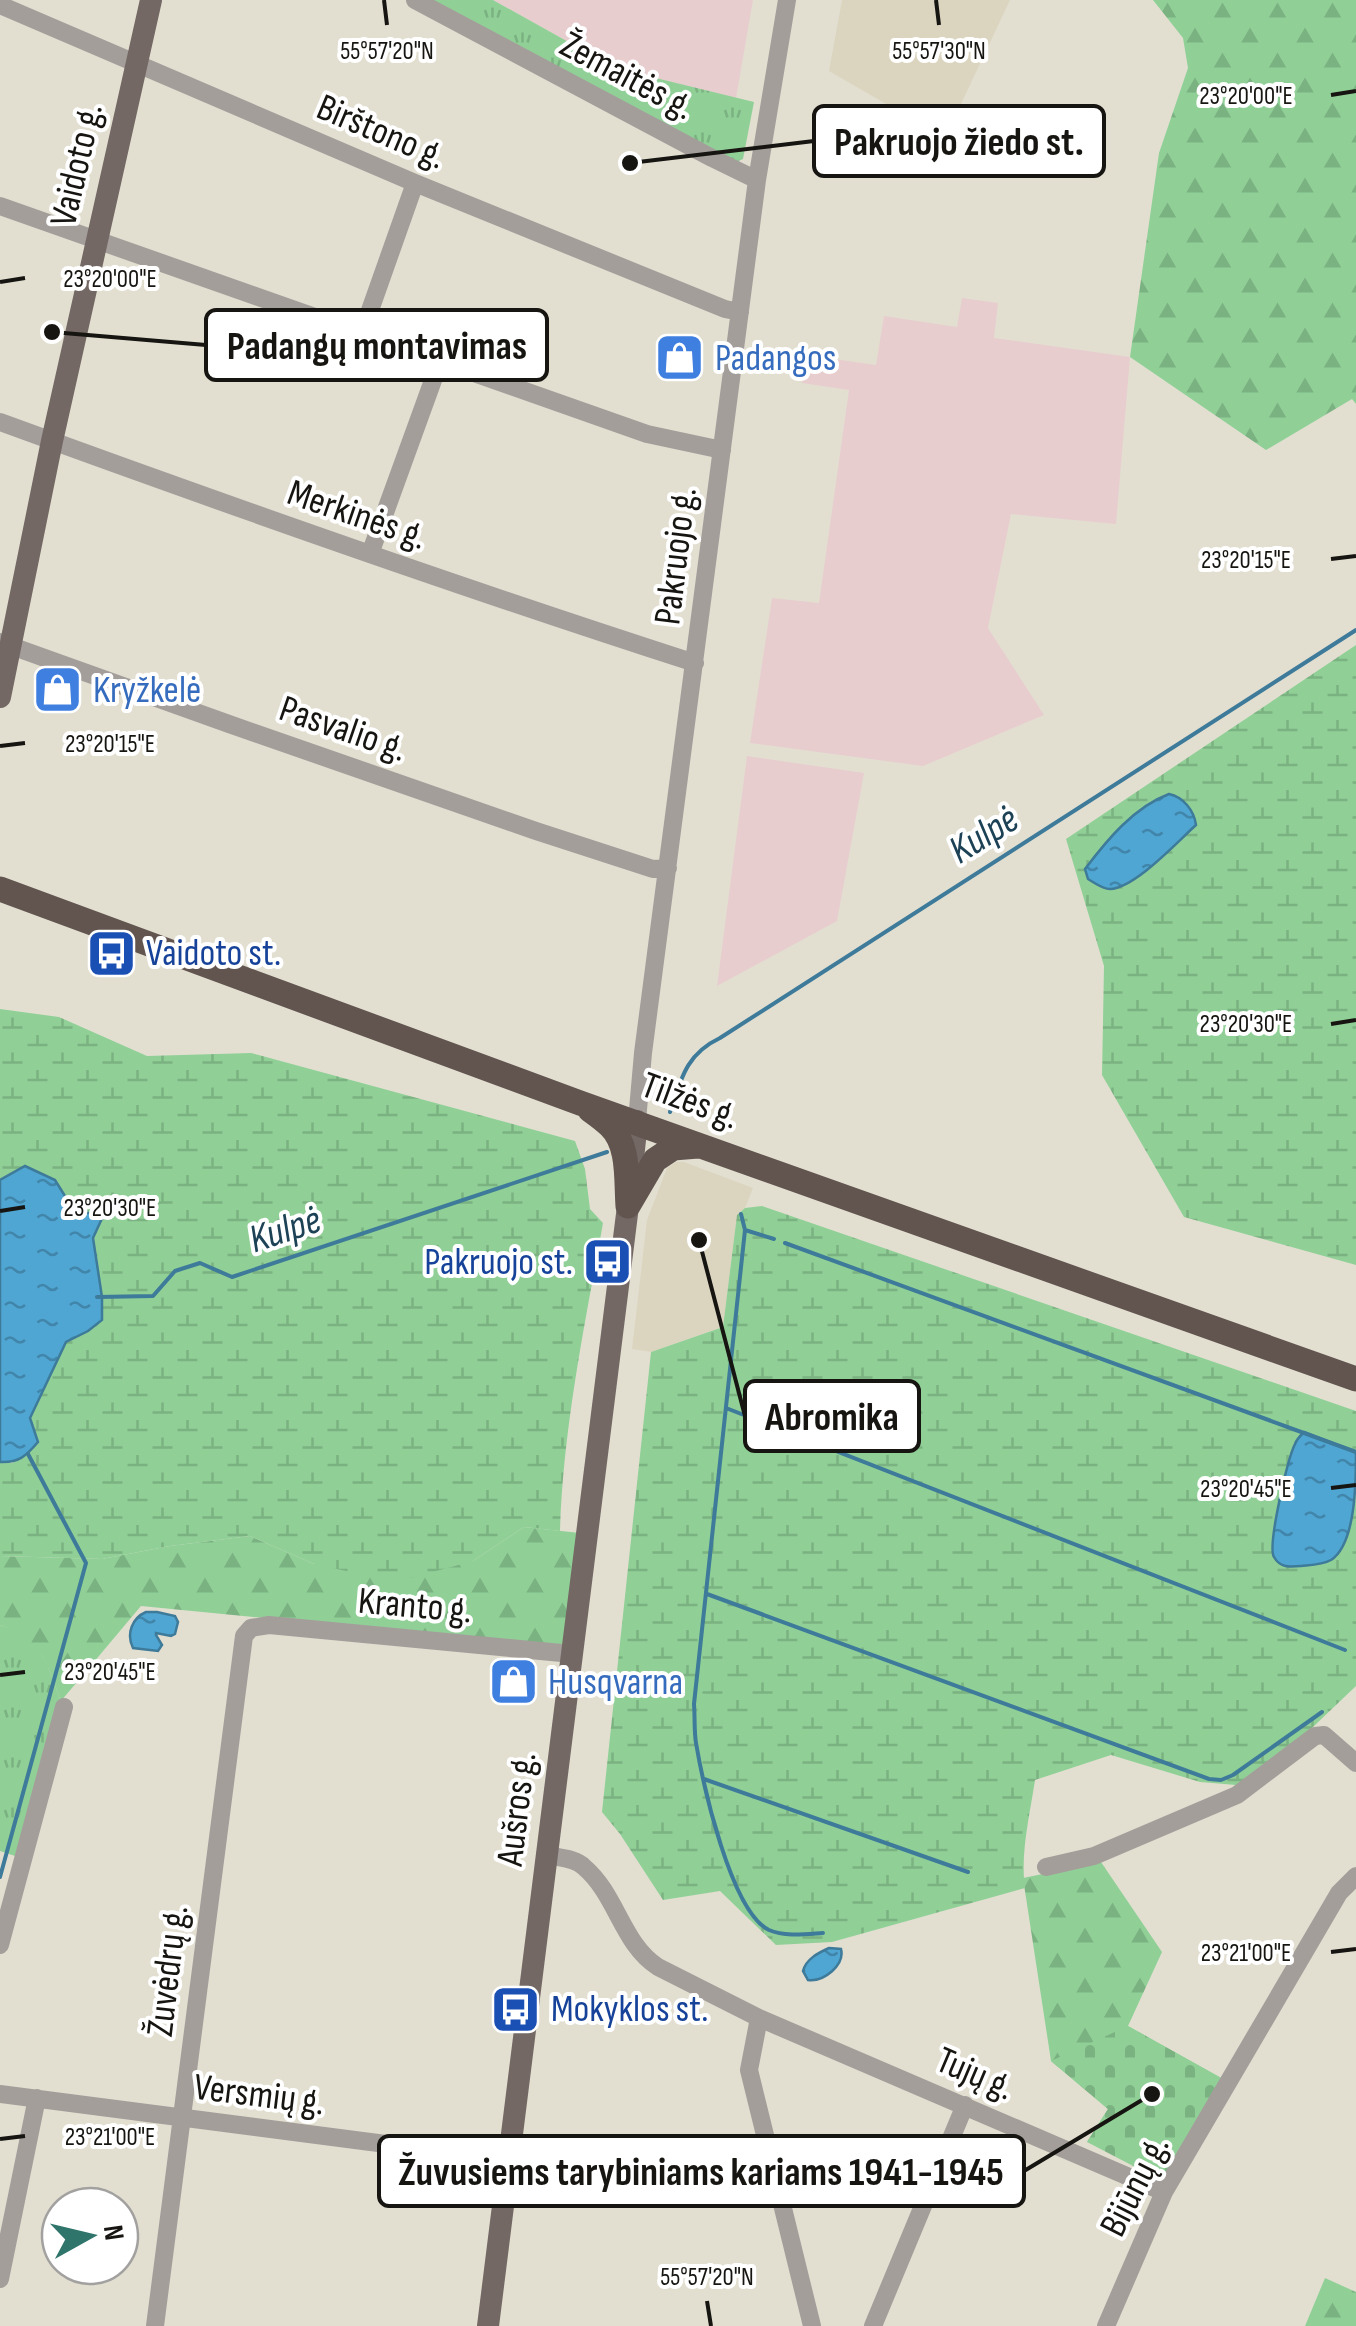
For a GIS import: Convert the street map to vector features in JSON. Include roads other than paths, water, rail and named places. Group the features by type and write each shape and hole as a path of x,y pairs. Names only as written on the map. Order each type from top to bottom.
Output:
{"highway":[{"name":"Tilžės g.","path":"0,890 1356,1379"},
{"path":"580,1102 620,1138 628,1206"},
{"path":"628,1206 656,1160 672,1148 703,1146"}],"main road":[{"name":"Vaidoto g.","path":"0,697 6,644 151,0"},
{"name":"Aušros g.","path":"488,2326 637,1121"}],"street":[{"name":"Žemaitės g.","path":"415,0 757,180"},
{"name":"Pakruojo g.","path":"637,1121 757,180 787,0"},
{"name":"Birštono g.","path":"0,5 415,182 740,312"},
{"path":"362,334 415,182"},
{"path":"0,206 648,434 722,450"},
{"path":"370,554 440,361"},
{"name":"Merkinės g.","path":"0,422 695,664"},
{"name":"Pasvalio g.","path":"6,644 536,831 652,869 668,868"},
{"name":"Kranto g.","path":"251,1628 269,1624 572,1654"},
{"name":"Žuvėdrų g.","path":"155,2326 242,1643 251,1628"},
{"path":"0,1946 64,1707"},
{"path":"1046,1867 1094,1856 1236,1795 1315,1736 1324,1735 1356,1764"},
{"name":"Tujų g.","path":"547,1856 568,1859 584,1867 616,1908 627,1933 646,1959 759,2018 1164,2192"},
{"name":"Bijūnų g.","path":"1106,2326 1164,2192 1348,1895 1356,1876"},
{"path":"759,2018 749,2070 812,2326"},
{"name":"Versmių g.","path":"0,2094 509,2160"},
{"path":"0,2279 37,2098"},
{"path":"872,2326 964,2105"}],"water":[{"path":"1169,794 1187,805 1196,825 1155,863 1120,887 1107,889 1088,879 1085,869 1112,836 1144,807"},
{"path":"25,1166 55,1180 75,1212 104,1214 93,1238 102,1320 66,1342 30,1418 38,1442 22,1458 0,1462 0,1180"},
{"path":"1304,1432 1356,1452 1355,1495 1350,1526 1339,1552 1324,1563 1289,1566 1274,1557 1273,1537 1288,1466"},
{"path":"146,1612 175,1616 178,1622 171,1636 156,1633 162,1645 158,1651 133,1648 131,1643 134,1622"},
{"path":"829,1948 841,1949 837,1966 820,1978 808,1980 803,1971 807,1963"}],"waterway":[{"name":"Kulpė","path":"670,1112 686,1069 709,1044 1356,630"},
{"name":"Kulpė","path":"97,1297 153,1296 175,1271 200,1263 232,1277 607,1152"},
{"path":"741,1214 745,1230 774,1239"},
{"path":"745,1230 694,1704 695,1738 721,1845 731,1874 755,1918 775,1932 823,1933"},
{"path":"785,1243 1356,1452"},
{"path":"726,1408 1345,1650"},
{"path":"0,1877 86,1563 28,1454"},
{"path":"707,1594 1209,1779 1233,1775 1322,1712"},
{"path":"704,1779 968,1872"}],"place":[{"name":"Pakruojo žiedo st.","path":"630,163"},
{"name":"Padangų montavimas","path":"52,332"},
{"name":"Padangos","path":"680,358"},
{"name":"Kryžkelė","path":"58,690"},
{"name":"Vaidoto st.","path":"111,953"},
{"name":"Abromika","path":"699,1240"},
{"name":"Pakruojo st.","path":"608,1262"},
{"name":"Husqvarna","path":"513,1682"},
{"name":"Mokyklos st.","path":"516,2009"},
{"name":"Žuvusiems tarybiniams kariams 1941-1945","path":"1152,2094"}]}
